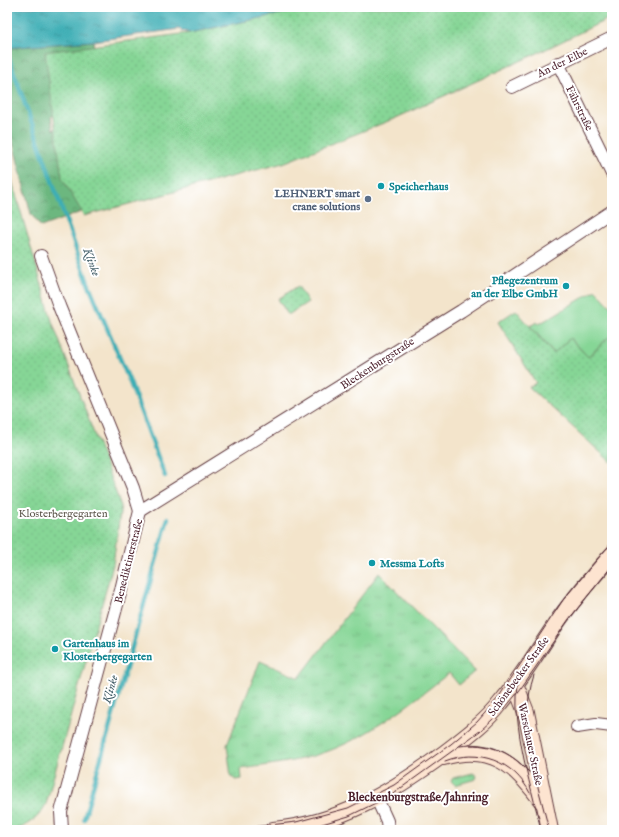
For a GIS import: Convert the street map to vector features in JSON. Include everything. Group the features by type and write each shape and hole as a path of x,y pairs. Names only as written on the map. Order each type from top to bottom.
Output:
{"main road":[{"name":"Schönebecker Straße","path":"273,830 291,828 329,818 377,799 436,760 488,718 515,684 561,616 612,555"},
{"name":"Warschauer Straße","path":"515,684 526,712 550,830"},
{"name":"Warschauer Straße","path":"436,760 466,752 477,752 496,757 518,771 544,804"}],"street":[{"name":"An der Elbe","path":"512,87 558,63 612,38"},
{"name":"Fährstraße","path":"558,63 612,174"},
{"name":"Bleckenburgstraße","path":"140,511 494,290 612,211"},
{"name":"Benediktinerstraße","path":"41,256 59,306 134,488 140,511 121,590 61,812 62,830"},
{"path":"577,727 596,724 612,726"},
{"path":"377,799 387,821 388,830"}],"green space":[{"path":"313,7 612,7 612,17 396,118 283,163 84,216 62,178 45,52 189,33"},
{"path":"93,41 96,63 69,103 51,117 53,130 69,123 93,205 81,212 41,227 31,214 7,119 7,48"},
{"name":"Klosterbergegarten","path":"7,163 52,321 121,506 113,565 46,804 39,815 30,823 13,830 7,830"},
{"path":"298,286 308,302 288,315 278,299"},
{"path":"596,290 612,308 612,334 588,357 570,338 554,353 530,326 537,322 539,324"},
{"path":"516,310 553,353 570,338 588,357 612,334 612,463 529,387 536,383 498,322"},
{"path":"379,573 475,671 459,685 449,673 373,729 339,747 303,759 241,769 242,779 236,780 231,777 227,745 260,661 299,678"},
{"path":"473,773 477,776 476,779 455,785 451,781 453,778"}],"water":[{"path":"7,7 313,7 189,33 179,29 93,41 7,48"}],"waterway":[{"name":"Klinke","path":"7,53 88,283 129,380 165,476"},
{"name":"Klinke","path":"84,819 168,518"}],"tram line":[{"path":"226,830 296,822 348,808 394,785 451,744 477,722 498,698 563,600 612,542"},
{"path":"302,830 349,816 390,796 480,731 505,708 519,691 569,619 612,566"},
{"path":"522,667 518,685 518,726 526,770 541,830"},
{"path":"534,675 529,694 527,714 528,733 534,772 549,830"},
{"path":"460,746 479,745 506,753 528,771"},
{"path":"445,761 457,757 470,756 494,760 505,765 515,773 530,793"}],"place":[{"name":"Speicherhaus","path":"381,186"},
{"name":"LEHNERT smart crane solutions","path":"368,199"},
{"name":"Pflegezentrum an der Elbe GmbH","path":"566,286"},
{"name":"Messma Lofts","path":"372,563"},
{"name":"Gartenhaus im Klosterbergegarten","path":"55,649"}],"district":[{"name":"Bleckenburgstraße/Jahnring","path":"418,797"}]}
